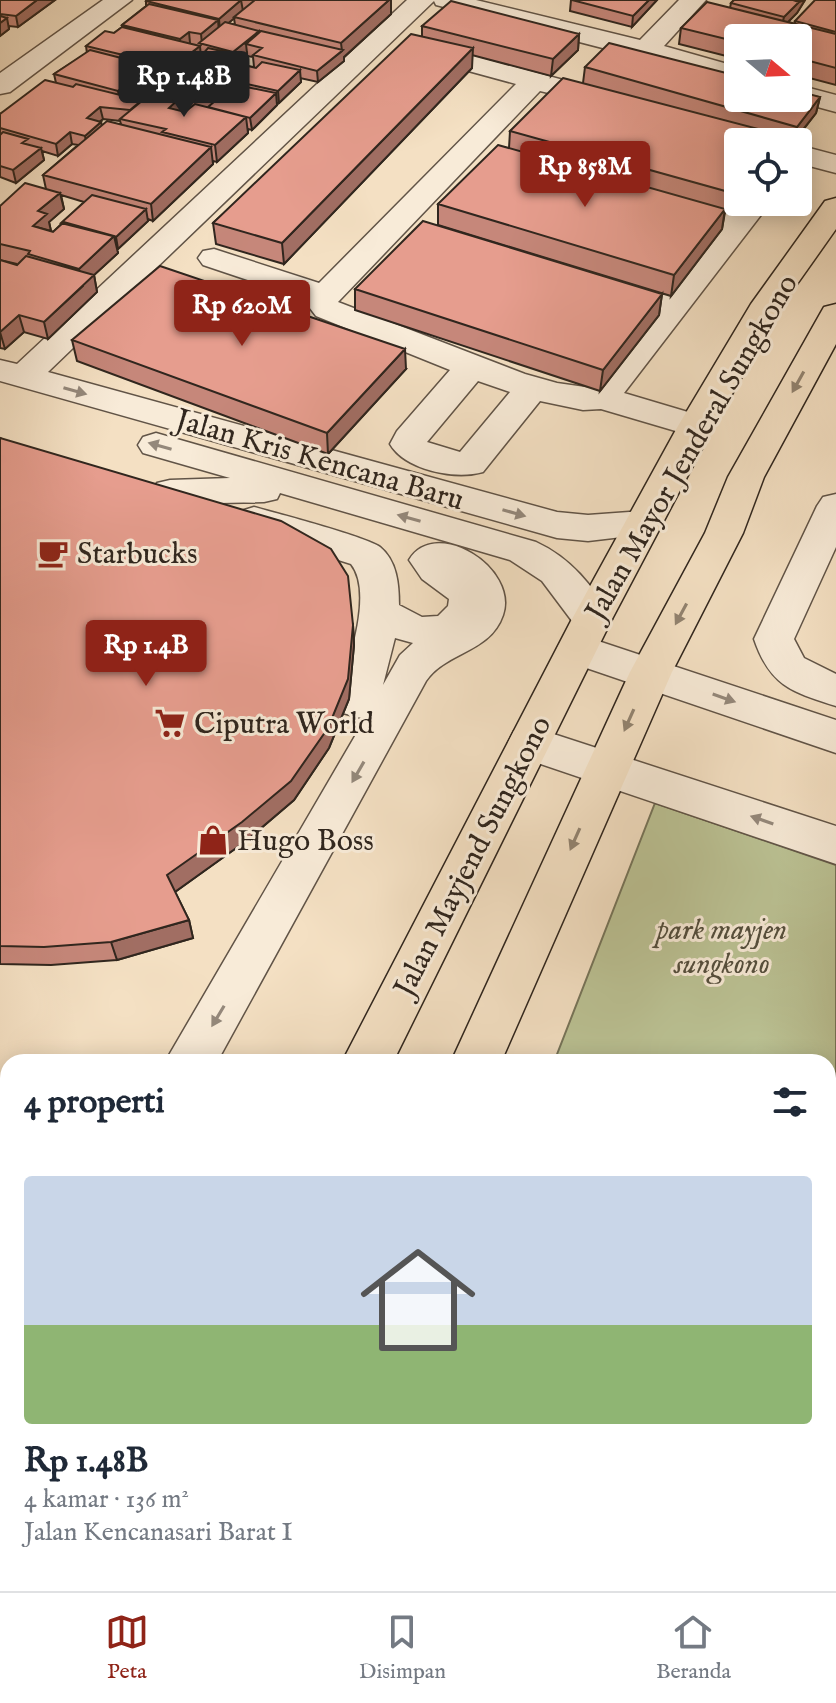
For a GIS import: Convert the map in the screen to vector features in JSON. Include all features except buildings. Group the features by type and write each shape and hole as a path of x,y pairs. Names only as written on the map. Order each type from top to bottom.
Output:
{"main road":[{"name":"Jalan Mayor Jenderal Sungkono","path":"584,634 696,426 767,304 836,207"},
{"name":"Jalan Mayor Jenderal Sungkono","path":"651,672 724,533 746,477 836,314"},
{"name":"Jalan Mayjend Sungkono","path":"371,1054 584,634"},
{"path":"480,1054 651,672"}],"street":[{"path":"3,75 93,0"},
{"path":"3,75 119,0"},
{"path":"8,382 422,0"},
{"path":"445,0 724,71"},
{"path":"646,49 693,0"},
{"path":"380,38 579,93"},
{"path":"572,65 542,83 484,152 400,220 325,295 322,303 327,309 531,389 589,402 602,398 696,426"},
{"path":"812,97 836,104"},
{"path":"812,158 836,164"},
{"path":"648,200 724,211"},
{"path":"602,398 744,216"},
{"path":"400,220 430,229"},
{"path":"214,258 325,295"},
{"path":"582,278 673,308"},
{"path":"473,365 410,439 408,444 411,449 456,464 470,464 531,389"},
{"name":"Jalan Kris Kencana Baru","path":"8,382 306,489 542,559 561,574 584,634"},
{"name":"Jalan Kris Kencana Baru","path":"8,382 557,525 588,528 643,524"},
{"path":"306,489 156,488 365,555 376,566 380,582 375,706"},
{"path":"836,506 774,639 781,663 799,678 836,690"},
{"path":"194,1054 253,922 375,706 428,653 467,635 480,624 485,613 486,594 467,568 443,557 432,556 428,560 432,568 458,582 468,594 467,610 456,625 426,633 398,625 380,611"},
{"name":"Jalan Mayor Jenderal Sungkono","path":"584,634 651,672"},
{"path":"651,672 836,737"},
{"path":"529,743 836,845"}],"green space":[{"name":"park mayjen sungkono","path":"655,803 836,865 836,1054 557,1054"}],"place":[{"name":"Starbucks","path":"53,553"},
{"name":"Ciputra World","path":"170,723"},
{"name":"Hugo Boss","path":"213,840"}]}
